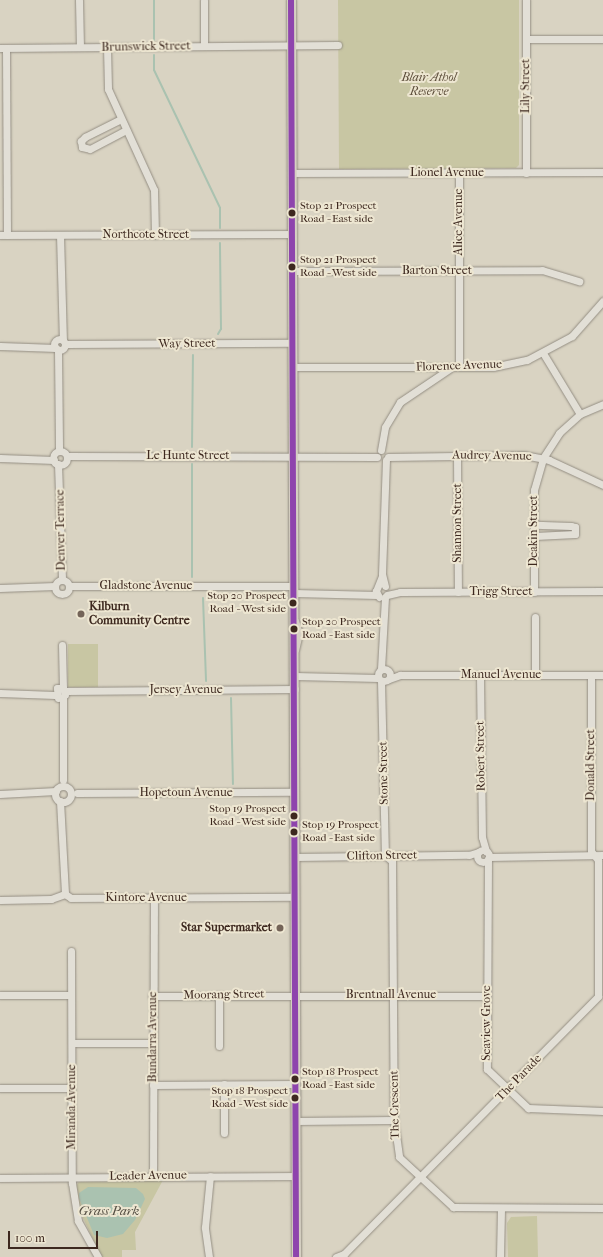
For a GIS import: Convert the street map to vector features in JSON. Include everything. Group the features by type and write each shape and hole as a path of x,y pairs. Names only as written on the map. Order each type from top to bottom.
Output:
{"main road":[{"path":"291,0 293,385 290,396 293,446 294,532 296,1257"}],"street":[{"path":"79,0 80,47"},
{"path":"204,0 204,46"},
{"name":"Lily Street","path":"526,0 526,172"},
{"path":"526,39 603,39"},
{"name":"Brunswick Street","path":"3,48 338,45"},
{"path":"108,47 108,89 154,190 155,235"},
{"path":"3,48 3,235"},
{"path":"121,119 85,136 81,142 82,147 90,149 126,130"},
{"name":"Lionel Avenue","path":"292,173 603,172"},
{"name":"Alice Avenue","path":"456,367 460,271 459,173"},
{"name":"Northcote Street","path":"3,235 292,234"},
{"name":"Denver Terrace","path":"60,235 62,580"},
{"name":"Barton Street","path":"292,271 542,270 579,281"},
{"name":"Florence Avenue","path":"293,368 493,367 543,353 572,336 603,301"},
{"name":"Way Street","path":"0,346 293,343"},
{"path":"543,353 580,414"},
{"name":"Stone Street","path":"385,855 384,675 382,657 383,439 385,427 400,402 456,367"},
{"name":"Deakin Street","path":"534,592 534,490 543,458 559,433 580,414 603,404"},
{"name":"Audrey Avenue","path":"293,456 457,455 543,458 603,486"},
{"name":"Shannon Street","path":"457,455 458,592"},
{"name":"Le Hunte Street","path":"0,458 293,456"},
{"path":"535,525 575,527 575,534 535,536"},
{"path":"0,588 55,586 62,580 69,586"},
{"name":"Gladstone Avenue","path":"55,586 62,594 69,586 294,590"},
{"name":"Trigg Street","path":"294,590 365,593 603,591"},
{"path":"535,617 535,675"},
{"path":"62,645 60,693 62,711 64,894"},
{"name":"Robert Street","path":"480,675 483,855"},
{"name":"Donald Street","path":"590,675 593,855"},
{"name":"Manuel Avenue","path":"295,676 603,675"},
{"name":"Jersey Avenue","path":"0,693 295,689"},
{"path":"0,794 63,792"},
{"name":"Hopetoun Avenue","path":"63,792 77,794 295,792"},
{"name":"Clifton Street","path":"295,857 385,855 603,855"},
{"name":"The Crescent","path":"385,855 392,861 394,1120 399,1157 453,1207 501,1209 603,1208"},
{"name":"Seaview Grove","path":"483,855 486,868 487,1069 507,1090 534,1111 603,1111"},
{"path":"593,855 598,860 598,996 603,1002"},
{"name":"Kintore Avenue","path":"0,900 51,899 64,894 71,898 295,897"},
{"name":"Bundarra Avenue","path":"154,898 152,996 154,1176"},
{"name":"Miranda Avenue","path":"71,951 72,1043 70,1088 72,1177 78,1221 98,1257"},
{"name":"Brentnall Avenue","path":"295,994 486,996"},
{"name":"Moorang Street","path":"152,996 295,994"},
{"path":"0,995 71,995"},
{"path":"219,995 219,1046"},
{"name":"The Parade","path":"336,1257 344,1254 598,996"},
{"path":"72,1043 153,1043"},
{"path":"224,1084 224,1133"},
{"path":"153,1085 296,1084"},
{"path":"0,1088 70,1088"},
{"path":"296,1120 394,1120"},
{"path":"209,1257 205,1227 210,1176"},
{"name":"Leader Avenue","path":"0,1178 296,1176"},
{"path":"500,1257 501,1209"}],"green space":[{"name":"Blair Athol Reserve","path":"338,0 519,0 519,165 516,168 339,169"},
{"path":"68,644 98,644 98,687 68,687"},
{"path":"80,1180 163,1180 135,1232 136,1250 122,1250 122,1257 101,1257 79,1209 76,1186"},
{"path":"537,1216 538,1257 508,1257 507,1223 511,1217"}],"water":[{"name":"Grass Park","path":"88,1187 136,1188 143,1194 145,1199 135,1220 123,1234 107,1238 94,1235 79,1198 79,1193"}],"waterway":[{"path":"154,0 154,40"},
{"path":"154,55 154,70 220,208 220,228"},
{"path":"218,334 221,329 220,243"},
{"path":"192,447 193,355"},
{"path":"192,464 192,577"},
{"path":"203,598 206,681"},
{"path":"231,698 233,784"}],"transit line":[{"path":"291,0 296,1257"}],"place":[{"name":"Stop 21 Prospect Road - East side","path":"292,213"},
{"name":"Stop 21 Prospect Road - West side","path":"292,267"},
{"name":"Stop 20 Prospect Road - West side","path":"293,603"},
{"name":"Kilburn Community Centre","path":"81,614"},
{"name":"Stop 20 Prospect Road - East side","path":"294,629"},
{"name":"Stop 19 Prospect Road - West side","path":"294,816"},
{"name":"Stop 19 Prospect Road - East side","path":"294,832"},
{"name":"Star Supermarket","path":"280,928"},
{"name":"Stop 18 Prospect Road - East side","path":"295,1079"},
{"name":"Stop 18 Prospect Road - West side","path":"295,1098"}]}
